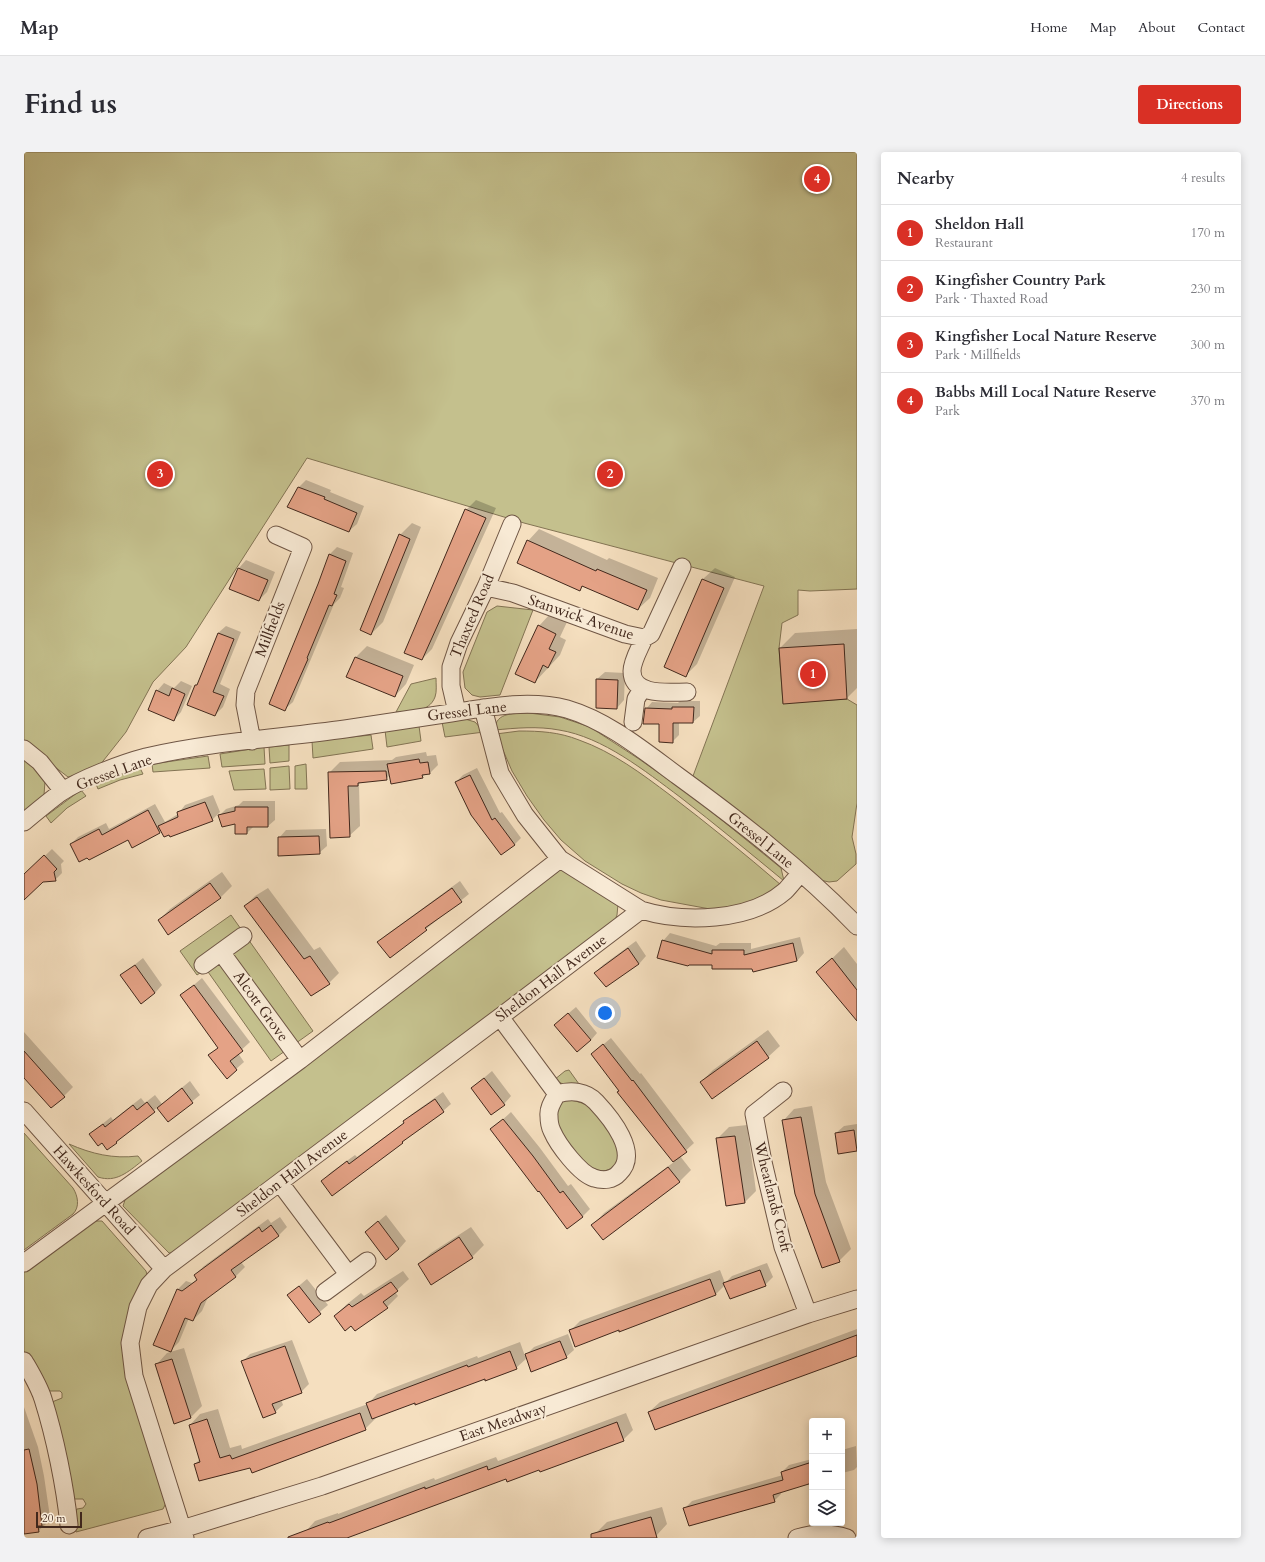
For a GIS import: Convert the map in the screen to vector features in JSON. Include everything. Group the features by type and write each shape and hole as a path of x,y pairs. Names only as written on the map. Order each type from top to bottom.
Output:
{"street":[{"name":"Thaxted Road","path":"457,712 451,686 451,667 459,643 486,587 512,524"},
{"name":"Millfields","path":"252,741 245,705 246,691 303,546 276,535"},
{"name":"Stanwick Avenue","path":"486,587 513,593 625,634 644,638 651,634 682,568"},
{"path":"644,638 632,672 636,682 642,689 687,692"},
{"path":"633,722 636,699 642,689"},
{"name":"Gressel Lane","path":"24,822 62,791 99,774 146,758 252,741 346,729 483,708 543,705 566,709 589,717 646,752 722,808 830,899 857,926"},
{"path":"483,708 500,773 525,815 560,859 641,910 654,914 691,918 742,913 765,904 784,892 800,873"},
{"path":"24,749 40,762 62,791"},
{"path":"24,1263 300,1060 560,859"},
{"name":"Sheldon Hall Avenue","path":"184,1533 134,1376 130,1343 138,1307 149,1285 164,1269 641,910"},
{"path":"203,965 244,936"},
{"name":"Alcott Grove","path":"221,952 300,1060"},
{"path":"500,1017 557,1094"},
{"path":"567,1091 587,1095 595,1101 604,1112 623,1139 627,1154 621,1171 616,1177 600,1180 587,1175 576,1165 563,1148 552,1132 549,1124 548,1114 551,1104 557,1094 567,1091"},
{"name":"Wheatlands Croft","path":"783,1091 754,1114 763,1162 783,1247 808,1314"},
{"name":"Hawkesford Road","path":"24,1111 164,1269"},
{"path":"280,1183 348,1274"},
{"path":"324,1292 367,1260"},
{"name":"East Meadway","path":"148,1538 184,1533 322,1486 808,1314 857,1299"},
{"path":"24,1361 43,1399 56,1453 70,1525"},
{"path":"797,1538 812,1534 835,1534 847,1538"}],"shaded area":[{"path":"24,152 857,152 857,589 810,591 798,590 798,615 782,623 779,648 783,703 847,699 857,705 857,803 852,837 856,854 856,864 837,881 829,882 820,880 693,776 764,586 524,523 307,458 186,647 153,682 126,732 96,770 68,777 24,743"},
{"path":"497,606 533,610 500,695 480,697 472,695 465,688 463,672 487,612"},
{"path":"436,678 436,695 428,706 424,709 396,712 411,684"},
{"path":"529,713 560,717 590,727 639,759 697,800 781,868 784,881 680,797 638,766 607,747 592,740 559,730 527,728 495,730 498,719 502,717 513,714"},
{"path":"465,719 475,722 484,732 445,737 442,722"},
{"path":"419,726 421,741 387,747 385,730"},
{"path":"519,731 542,732 572,737 592,745 627,764 684,806 781,885 776,890 739,907 710,909 661,900 622,884 585,861 561,840 544,820 527,796 512,771 496,734"},
{"path":"371,735 373,749 313,758 312,741"},
{"path":"289,745 289,761 270,763 269,747"},
{"path":"264,747 265,764 222,767 220,754"},
{"path":"208,756 210,768 153,772 152,764"},
{"path":"24,757 40,772 45,781 44,795 24,812"},
{"path":"306,764 307,789 295,789 295,766"},
{"path":"289,766 290,789 270,790 270,768"},
{"path":"140,768 143,774 120,780 98,789 96,784"},
{"path":"264,769 266,789 234,790 229,771"},
{"path":"81,790 86,796 67,808 51,823 46,816"},
{"path":"566,869 618,904 615,920 172,1253 169,1253 123,1206 126,1197 560,870"},
{"path":"231,915 313,1031 271,1061 206,969 197,975 180,951"},
{"path":"569,1070 579,1084 563,1084 554,1080 565,1071"},
{"path":"563,1099 576,1101 586,1105 595,1111 608,1126 620,1158 614,1168 602,1171 594,1169 579,1158 572,1150 558,1124 557,1116"},
{"path":"24,1133 73,1188 78,1201 77,1208 73,1214 24,1250"},
{"path":"69,1144 86,1151 103,1155 120,1157 138,1156 142,1161 122,1175 110,1179 98,1177"},
{"path":"93,1221 102,1221 146,1271 147,1275 128,1318 166,1503 163,1509 76,1532 73,1517 77,1509 83,1508 86,1504 83,1499 75,1499 72,1497 52,1402 62,1398 62,1393 60,1391 47,1391 24,1351 24,1270"}],"building":[{"path":"298,487 325,497 324,499 357,513 349,532 287,507"},
{"path":"465,509 486,518 422,660 404,653"},
{"path":"399,534 410,539 371,635 360,630"},
{"path":"527,540 596,571 597,569 647,590 638,610 582,586 580,591 517,563"},
{"path":"329,554 346,561 334,594 337,595 332,606 329,605 307,658 308,659 285,711 269,704"},
{"path":"238,568 268,580 259,601 229,589"},
{"path":"702,579 724,588 686,677 664,667"},
{"path":"538,625 556,634 549,649 556,652 548,668 543,665 535,683 515,674"},
{"path":"218,633 234,639 213,692 224,696 215,716 187,705 195,685 197,685"},
{"path":"844,644 847,699 783,704 779,648"},
{"path":"355,657 403,676 395,697 346,677"},
{"path":"596,679 618,680 617,709 596,708"},
{"path":"172,688 185,694 174,721 148,710 156,690 169,696"},
{"path":"672,707 694,707 693,723 673,723 673,743 659,742 659,724 643,724 645,708 672,709"},
{"path":"419,759 420,763 428,762 430,774 422,775 423,778 391,784 387,764"},
{"path":"386,771 387,780 358,783 358,786 348,786 350,837 330,838 328,772"},
{"path":"470,775 492,820 495,818 515,845 501,855 471,815 455,782"},
{"path":"205,802 213,821 170,837 169,835 164,837 158,826 178,817 177,812"},
{"path":"235,807 268,807 268,827 247,827 247,834 235,834 235,824 222,827 218,815 235,811"},
{"path":"148,810 160,833 132,848 128,840 89,860 87,858 79,862 70,844 99,829 102,835"},
{"path":"319,836 320,854 278,856 278,837"},
{"path":"44,855 57,869 54,872 56,881 43,882 24,900 24,874"},
{"path":"210,883 221,898 168,935 158,920"},
{"path":"452,888 462,902 425,928 427,930 390,958 377,942"},
{"path":"257,897 304,959 310,956 330,984 311,996 244,906"},
{"path":"662,940 712,954 712,950 744,950 744,955 793,943 797,961 753,972 752,969 712,969 712,965 688,966 657,958"},
{"path":"628,948 639,964 606,987 594,973"},
{"path":"832,958 857,990 857,1021 816,972"},
{"path":"135,965 155,993 141,1004 120,975"},
{"path":"194,985 243,1051 230,1061 237,1070 227,1079 208,1055 218,1048 180,995"},
{"path":"568,1013 591,1040 577,1052 554,1025"},
{"path":"757,1041 769,1058 712,1099 700,1082"},
{"path":"603,1044 632,1081 633,1080 687,1152 673,1162 617,1092 619,1091 591,1054"},
{"path":"24,1051 65,1097 51,1108 24,1078"},
{"path":"484,1078 505,1105 491,1115 471,1088"},
{"path":"182,1088 193,1103 168,1122 157,1108"},
{"path":"435,1099 444,1112 332,1196 321,1181 347,1161 349,1164 404,1123 403,1121"},
{"path":"147,1102 155,1112 107,1150 102,1143 98,1146 89,1134 103,1124 105,1127 133,1105 137,1110"},
{"path":"801,1117 815,1194 840,1262 822,1268 795,1194 782,1120"},
{"path":"503,1119 560,1193 563,1191 583,1217 567,1229 490,1129"},
{"path":"854,1130 857,1151 838,1154 835,1133"},
{"path":"735,1136 745,1203 726,1206 716,1138"},
{"path":"668,1167 680,1182 603,1240 591,1225"},
{"path":"378,1221 399,1249 386,1260 365,1232"},
{"path":"271,1225 279,1236 231,1270 236,1277 201,1303 193,1321 185,1318 171,1352 153,1345 177,1289 182,1291 197,1280 194,1275 259,1227 262,1232"},
{"path":"459,1237 473,1258 431,1285 418,1264"},
{"path":"760,1270 766,1286 730,1299 723,1283"},
{"path":"710,1279 716,1295 575,1347 569,1330"},
{"path":"391,1282 398,1291 383,1302 388,1308 355,1331 351,1326 345,1331 334,1316 349,1304 352,1307"},
{"path":"299,1286 321,1314 309,1323 287,1295"},
{"path":"857,1335 857,1356 655,1430 648,1412"},
{"path":"560,1341 567,1358 531,1372 525,1354"},
{"path":"285,1346 302,1393 272,1404 276,1413 263,1418 241,1361"},
{"path":"510,1351 517,1369 372,1419 366,1403 467,1365 468,1367"},
{"path":"172,1359 191,1418 174,1424 155,1364"},
{"path":"360,1413 366,1430 252,1473 250,1468 199,1481 194,1464 200,1462 189,1425 207,1419 220,1458 230,1455 232,1459"},
{"path":"617,1422 624,1441 540,1472 539,1470 507,1482 506,1479 347,1538 288,1538 425,1487 425,1489 487,1466 488,1470"},
{"path":"29,1449 37,1484 42,1526 38,1526 39,1532 24,1534 24,1450"},
{"path":"809,1463 809,1484 773,1495 775,1502 689,1526 683,1508 783,1480 781,1472"},
{"path":"651,1517 657,1538 591,1538 591,1534"}],"place":[{"name":"Babbs Mill Local Nature Reserve","path":"817,179"},
{"name":"Kingfisher Local Nature Reserve","path":"160,474"},
{"name":"Kingfisher Country Park","path":"610,474"},
{"name":"Sheldon Hall","path":"813,674"}]}
